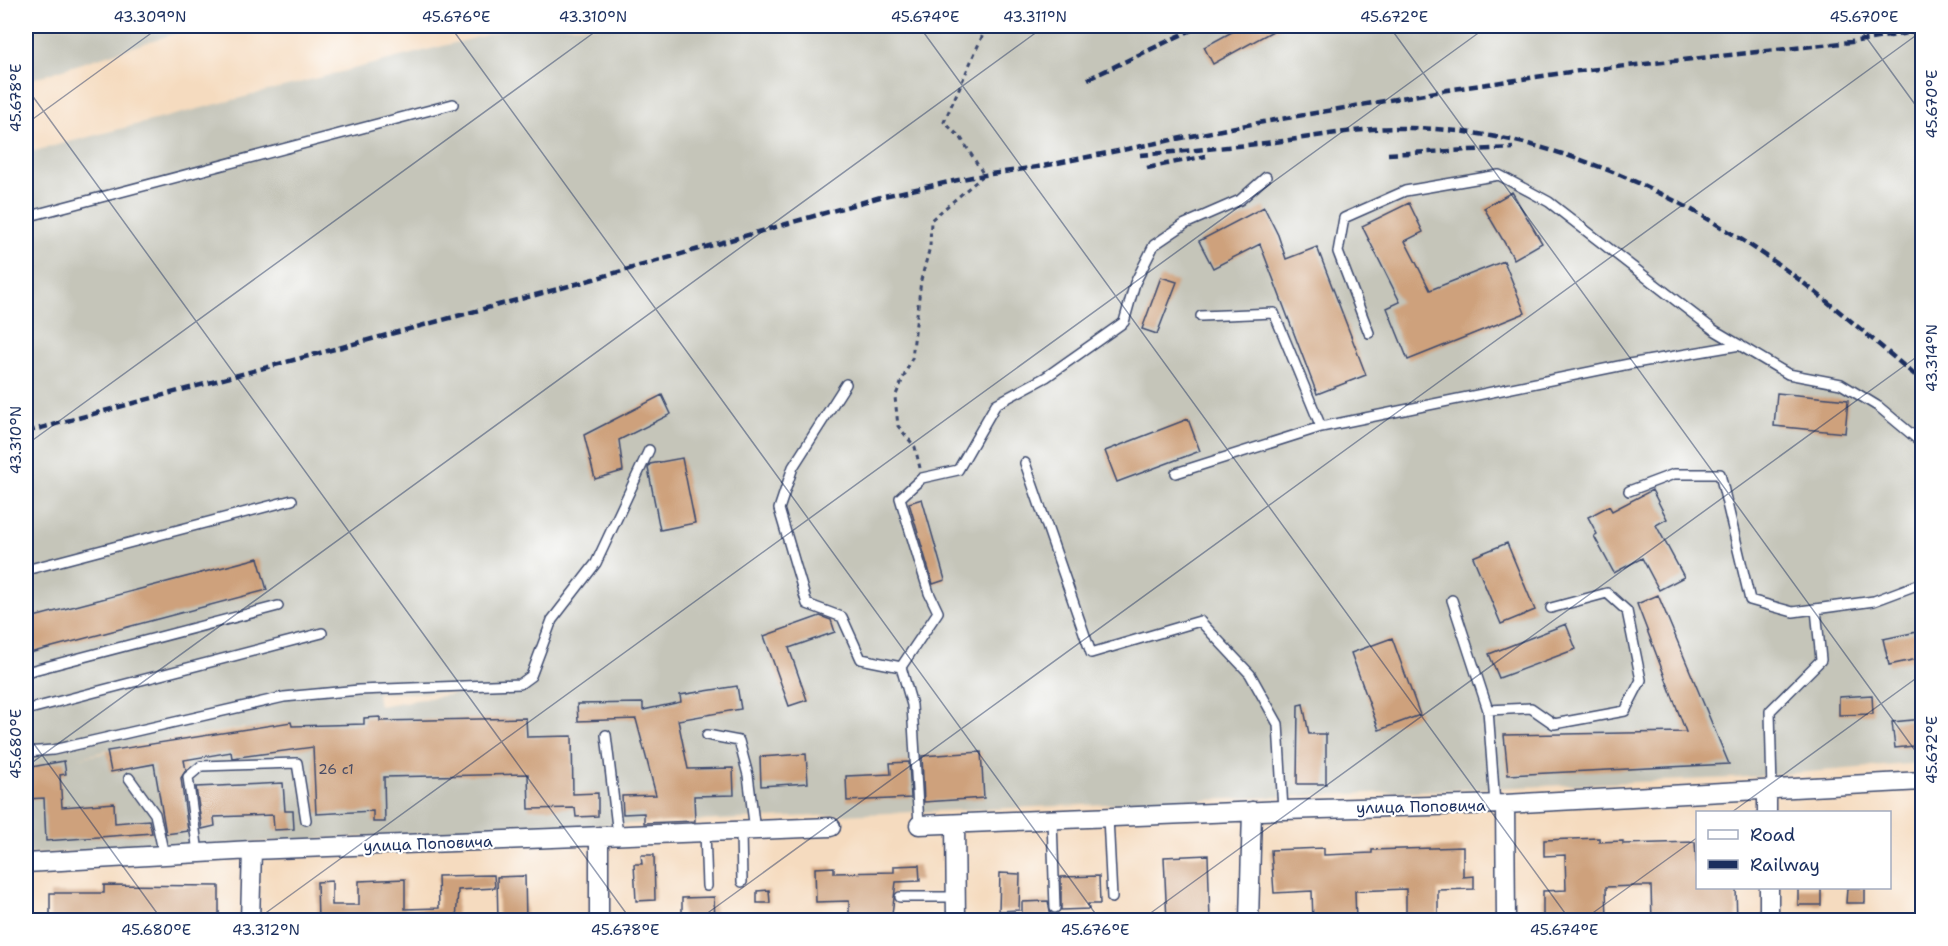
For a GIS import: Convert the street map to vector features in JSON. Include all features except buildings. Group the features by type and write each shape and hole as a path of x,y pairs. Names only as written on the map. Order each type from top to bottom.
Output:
{"street":[{"name":"улица Поповича","path":"919,825 1252,811 1500,804 1923,781"},
{"path":"1767,811 1769,791"},
{"path":"1500,804 1506,921"},
{"path":"1249,921 1252,811"},
{"path":"955,824 956,921"},
{"name":"улица Поповича","path":"26,863 252,850 831,827"},
{"path":"599,836 599,921"},
{"path":"250,921 252,850"},
{"path":"1769,889 1769,921"}],"lane":[{"path":"26,217 453,104"},
{"path":"1369,333 1338,252 1344,218 1405,191 1499,175 1550,202 1714,330 1788,374 1840,384 1880,407 1923,443"},
{"path":"901,667 938,612 929,593 900,498 922,478 958,470 996,404 1046,377 1124,322 1135,283 1154,245 1185,224 1240,200 1266,177"},
{"path":"1201,316 1274,313 1321,427"},
{"path":"1176,473 1321,427 1629,364 1740,345"},
{"path":"846,384 793,467 779,509 807,604 842,617 861,659 901,667"},
{"path":"26,752 53,750 284,697 359,690 520,684 531,676 552,620 596,563 649,450"},
{"path":"1024,463 1091,653 1200,621 1250,674 1278,724 1283,810"},
{"path":"1629,491 1674,474 1720,474 1750,600 1793,612 1874,601 1923,583"},
{"path":"26,570 292,500"},
{"path":"1488,710 1531,708 1554,724 1625,711 1641,680 1627,611 1607,593 1551,608"},
{"path":"1452,600 1488,710 1500,804"},
{"path":"26,672 278,606"},
{"path":"1769,791 1770,711 1821,660 1816,609"},
{"path":"26,710 322,633"},
{"path":"901,667 912,705 919,825"},
{"path":"606,735 618,835"},
{"path":"707,735 739,741 748,775 748,831 742,882"},
{"path":"198,853 188,777 201,766 297,763 306,820"},
{"path":"129,778 155,814 164,855"},
{"path":"1108,817 1112,898"},
{"path":"1052,820 1055,908"},
{"path":"705,832 707,886"},
{"path":"900,897 955,897"}],"path":[{"path":"922,478 915,447 898,426 895,397 912,358 921,280 930,247 931,220 984,175 961,138 944,122 985,30 984,26"}],"shaded area":[{"path":"26,26 198,26 26,81"},
{"path":"521,26 1922,26 1922,763 1733,778 602,825 28,854 26,819 26,153","holes":["465,692 379,706 377,694 377,693","245,729 77,758 120,748"]}],"railway":[{"path":"1088,79 1200,26"},
{"path":"26,432 580,283 884,196 972,177 1043,166 1241,126 1447,90 1570,72 1851,42 1922,31"},
{"path":"1140,155 1393,128 1462,132 1513,140 1563,154 1660,193 1751,246 1793,275 1922,381"},
{"path":"1388,154 1513,148"},
{"path":"1147,168 1206,156"}]}
